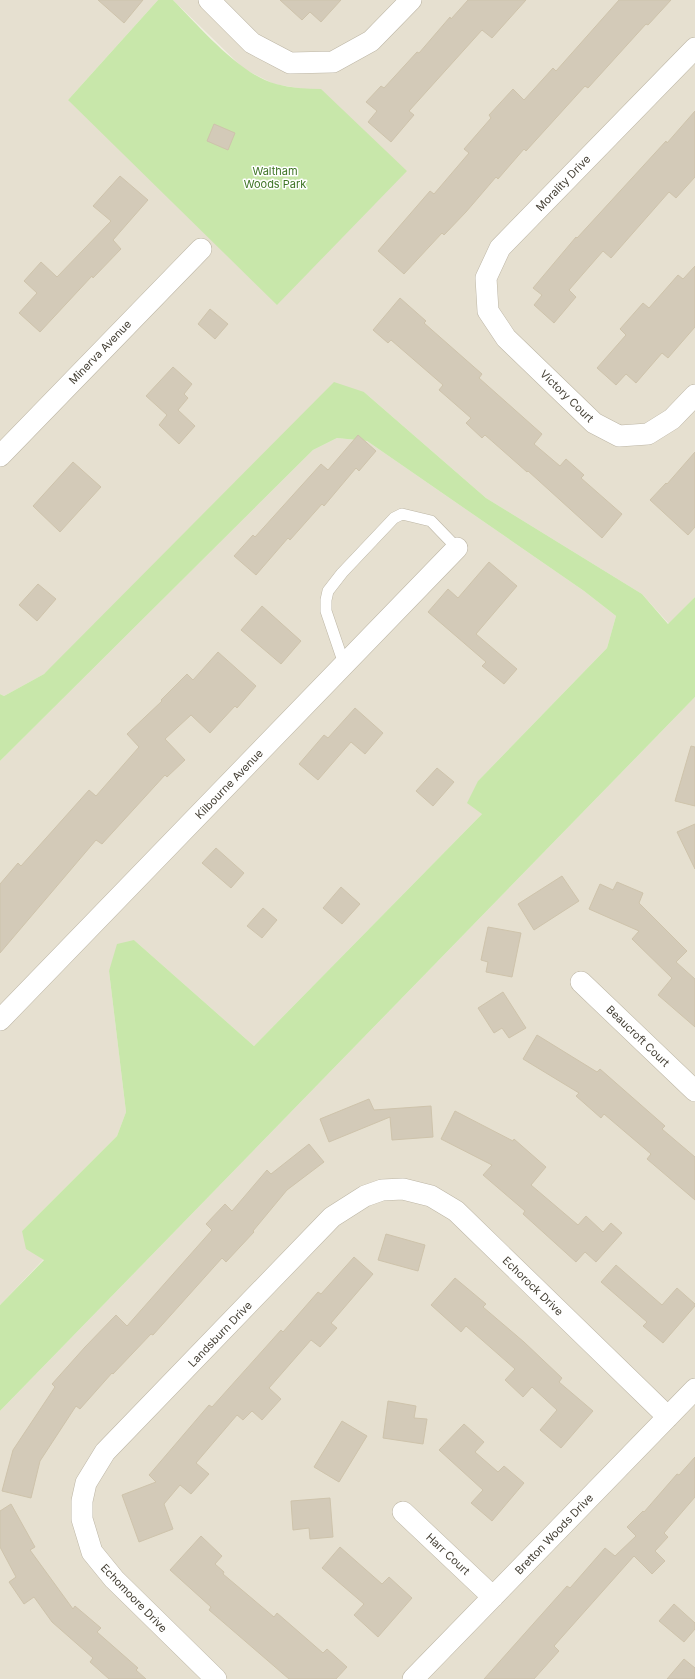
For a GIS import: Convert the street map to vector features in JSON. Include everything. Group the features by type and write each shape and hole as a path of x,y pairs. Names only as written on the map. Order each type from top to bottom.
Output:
{"street":[{"path":"209,0 252,43 290,63 333,62 371,41 411,0"},
{"name":"Morality Drive","path":"506,338 488,311 486,278 500,248 695,48"},
{"name":"Minerva Avenue","path":"0,456 201,249"},
{"name":"Victory Court","path":"506,338 594,423 619,436 648,434 672,419 695,395"},
{"name":"Kilbourne Avenue","path":"0,1020 457,548"},
{"name":"Beaucroft Court","path":"581,982 695,1091"},
{"name":"Echorock Drive","path":"382,1190 403,1189 431,1196 456,1211 668,1416"},
{"name":"Landsburn Drive","path":"82,1501 86,1483 106,1452 332,1218 365,1196 382,1190"},
{"name":"Bretton Woods Drive","path":"413,1679 695,1389"},
{"name":"Echomoore Drive","path":"82,1501 82,1519 92,1552 114,1579 216,1679"},
{"name":"Harr Court","path":"404,1512 492,1597"}],"lane":[{"path":"344,664 326,611 328,590 394,518 402,514 431,521 457,548"}],"shaded area":[{"path":"0,0 158,0 68,100 321,89 304,89 274,84 244,69 173,0 695,0 695,597 669,624 642,594 486,498 364,392 44,674 4,696 0,694"},
{"path":"337,438 367,441 584,591 616,616 607,648 478,781 482,814 254,1046 134,940 109,971 126,1112 117,1136 22,1231 44,1259 0,1305 0,761 313,450"},
{"path":"695,697 695,1679 0,1679 0,1411"}],"green space":[{"name":"Waltham Woods Park","path":"158,0 173,0 234,60 262,79 287,86 321,89 407,171 277,305 68,100"},
{"path":"334,382 364,392 486,498 642,594 668,624 695,597 695,697 0,1411 0,1305 44,1260 26,1249 22,1231 117,1136 126,1112 109,971 117,944 134,940 254,1046 482,814 467,803 478,781 607,648 616,616 584,591 367,441 337,438 313,450 0,761 0,694 4,696 44,674"}],"building":[{"path":"98,0 143,0 124,23"},
{"path":"280,0 341,0 321,22 310,12 302,20"},
{"path":"468,0 526,0 492,38 482,30 409,111 414,115 391,142 368,122 377,111 366,102 381,86 384,88 417,52 419,53 450,17 451,19"},
{"path":"619,0 671,0 648,25 646,24 588,88 585,86 526,151 524,149 498,179 496,177 466,212 444,235 442,233 404,274 378,251 430,191 434,194 469,153 464,149 491,118 489,115 513,89 524,100 553,68 556,71"},
{"path":"695,111 695,177 676,198 669,192 611,258 603,251 569,290 576,297 554,323 534,305 542,295 533,288 576,237 577,238 666,141 667,143"},
{"path":"214,124 235,133 228,150 207,141"},
{"path":"120,176 148,200 113,240 121,249 93,278 92,276 40,332 19,313 37,293 24,281 41,262 57,277 111,221 93,206"},
{"path":"695,266 695,327 668,358 662,353 636,383 626,374 616,385 597,368 626,335 620,329 643,303 649,308 678,275 683,279"},
{"path":"400,298 426,321 424,323 482,374 479,378 542,434 534,444 560,466 566,459 584,475 581,478 622,514 602,538 528,471 527,472 485,435 482,438 466,423 471,418 439,390 443,385 391,340 388,343 373,330"},
{"path":"210,309 228,324 215,339 198,324"},
{"path":"173,367 192,384 184,394 188,398 178,410 195,426 179,444 159,425 167,415 146,396"},
{"path":"358,435 376,451 359,471 356,468 324,506 322,504 290,540 288,538 256,575 234,556 253,535 255,537 321,464 328,470"},
{"path":"695,452 695,527 688,535 650,500 666,483 667,484"},
{"path":"73,462 101,487 60,532 33,506"},
{"path":"489,562 517,586 476,634 517,669 504,684 482,666 486,662 428,612 448,589 458,598"},
{"path":"38,584 56,599 37,621 19,605"},
{"path":"262,606 301,641 281,664 241,630"},
{"path":"218,652 256,686 237,708 235,706 210,733 191,715 165,739 185,760 167,777 165,775 102,844 96,840 0,953 0,884 18,863 21,866 89,790 96,796 139,747 127,734 162,701 161,700 187,674 193,680"},
{"path":"355,708 383,733 365,754 351,742 318,780 299,764 324,735 328,738"},
{"path":"691,746 695,747 695,806 675,801"},
{"path":"437,768 454,782 433,806 416,791"},
{"path":"695,824 695,869 677,832"},
{"path":"216,848 244,873 231,888 202,863"},
{"path":"562,876 579,901 534,930 518,904"},
{"path":"617,882 643,893 639,903 687,951 676,962 695,979 695,1027 658,995 672,978 632,939 639,931 589,909 600,884 613,890"},
{"path":"341,887 360,904 342,924 323,908"},
{"path":"263,908 277,920 262,938 247,926"},
{"path":"488,927 521,933 512,977 486,972 488,962 481,960"},
{"path":"503,992 526,1028 509,1038 502,1028 494,1033 478,1008"},
{"path":"537,1035 597,1072 600,1069 665,1126 662,1129 695,1157 695,1200 647,1159 651,1154 604,1114 601,1118 576,1096 579,1093 523,1059"},
{"path":"369,1099 374,1110 431,1106 433,1137 392,1140 390,1117 329,1142 320,1119"},
{"path":"455,1111 513,1141 514,1139 546,1167 531,1185 578,1225 586,1216 603,1232 611,1223 622,1233 596,1262 585,1252 576,1262 523,1214 525,1211 483,1175 492,1165 441,1139"},
{"path":"309,1144 324,1162 287,1190 253,1231 254,1232 226,1262 222,1258 153,1335 151,1334 113,1374 112,1373 80,1409 76,1406 40,1461 31,1498 2,1491 13,1450 55,1387 52,1384 116,1315 127,1326 212,1230 206,1224 225,1204 232,1211 267,1170 271,1174"},
{"path":"386,1234 425,1245 418,1271 378,1260"},
{"path":"354,1257 373,1274 331,1323 337,1328 320,1347 311,1340 269,1388 281,1399 262,1420 252,1411 243,1420 237,1415 196,1463 209,1474 191,1494 180,1485 164,1504 173,1529 139,1542 122,1495 156,1482 149,1475 209,1405 212,1407 281,1330 283,1332 318,1292 321,1294"},
{"path":"616,1265 662,1305 677,1288 695,1304 695,1306 663,1343 643,1326 647,1322 601,1282"},
{"path":"455,1278 486,1304 483,1307 524,1342 562,1378 559,1382 593,1411 561,1448 540,1430 557,1410 532,1387 523,1397 505,1380 515,1369 466,1326 461,1332 431,1305"},
{"path":"388,1401 416,1406 414,1418 427,1419 423,1444 383,1438"},
{"path":"342,1421 367,1436 339,1482 314,1467"},
{"path":"464,1424 484,1442 475,1452 498,1472 504,1466 524,1483 492,1521 471,1503 483,1490 439,1450"},
{"path":"695,1457 695,1497 664,1533 668,1537 655,1551 665,1561 652,1574 634,1556 554,1646 559,1651 534,1679 484,1679 567,1586 570,1588 605,1548 615,1556 636,1536 627,1527 643,1511 644,1512 677,1474 679,1475"},
{"path":"330,1498 333,1537 310,1539 309,1528 293,1530 291,1501"},
{"path":"11,1504 35,1547 30,1550 73,1609 75,1606 101,1628 97,1632 138,1668 136,1670 146,1679 109,1679 90,1662 93,1658 52,1622 34,1597 24,1604 9,1582 16,1577 0,1547 0,1511"},
{"path":"201,1536 222,1556 215,1564 224,1572 223,1574 274,1617 277,1613 323,1653 327,1649 347,1667 336,1679 289,1679 209,1610 211,1607 170,1570"},
{"path":"340,1547 382,1584 389,1577 412,1598 378,1637 354,1615 364,1604 322,1568"},
{"path":"674,1604 695,1623 695,1629 684,1642 659,1621"},
{"path":"684,1659 695,1668 695,1679 667,1679"}]}
